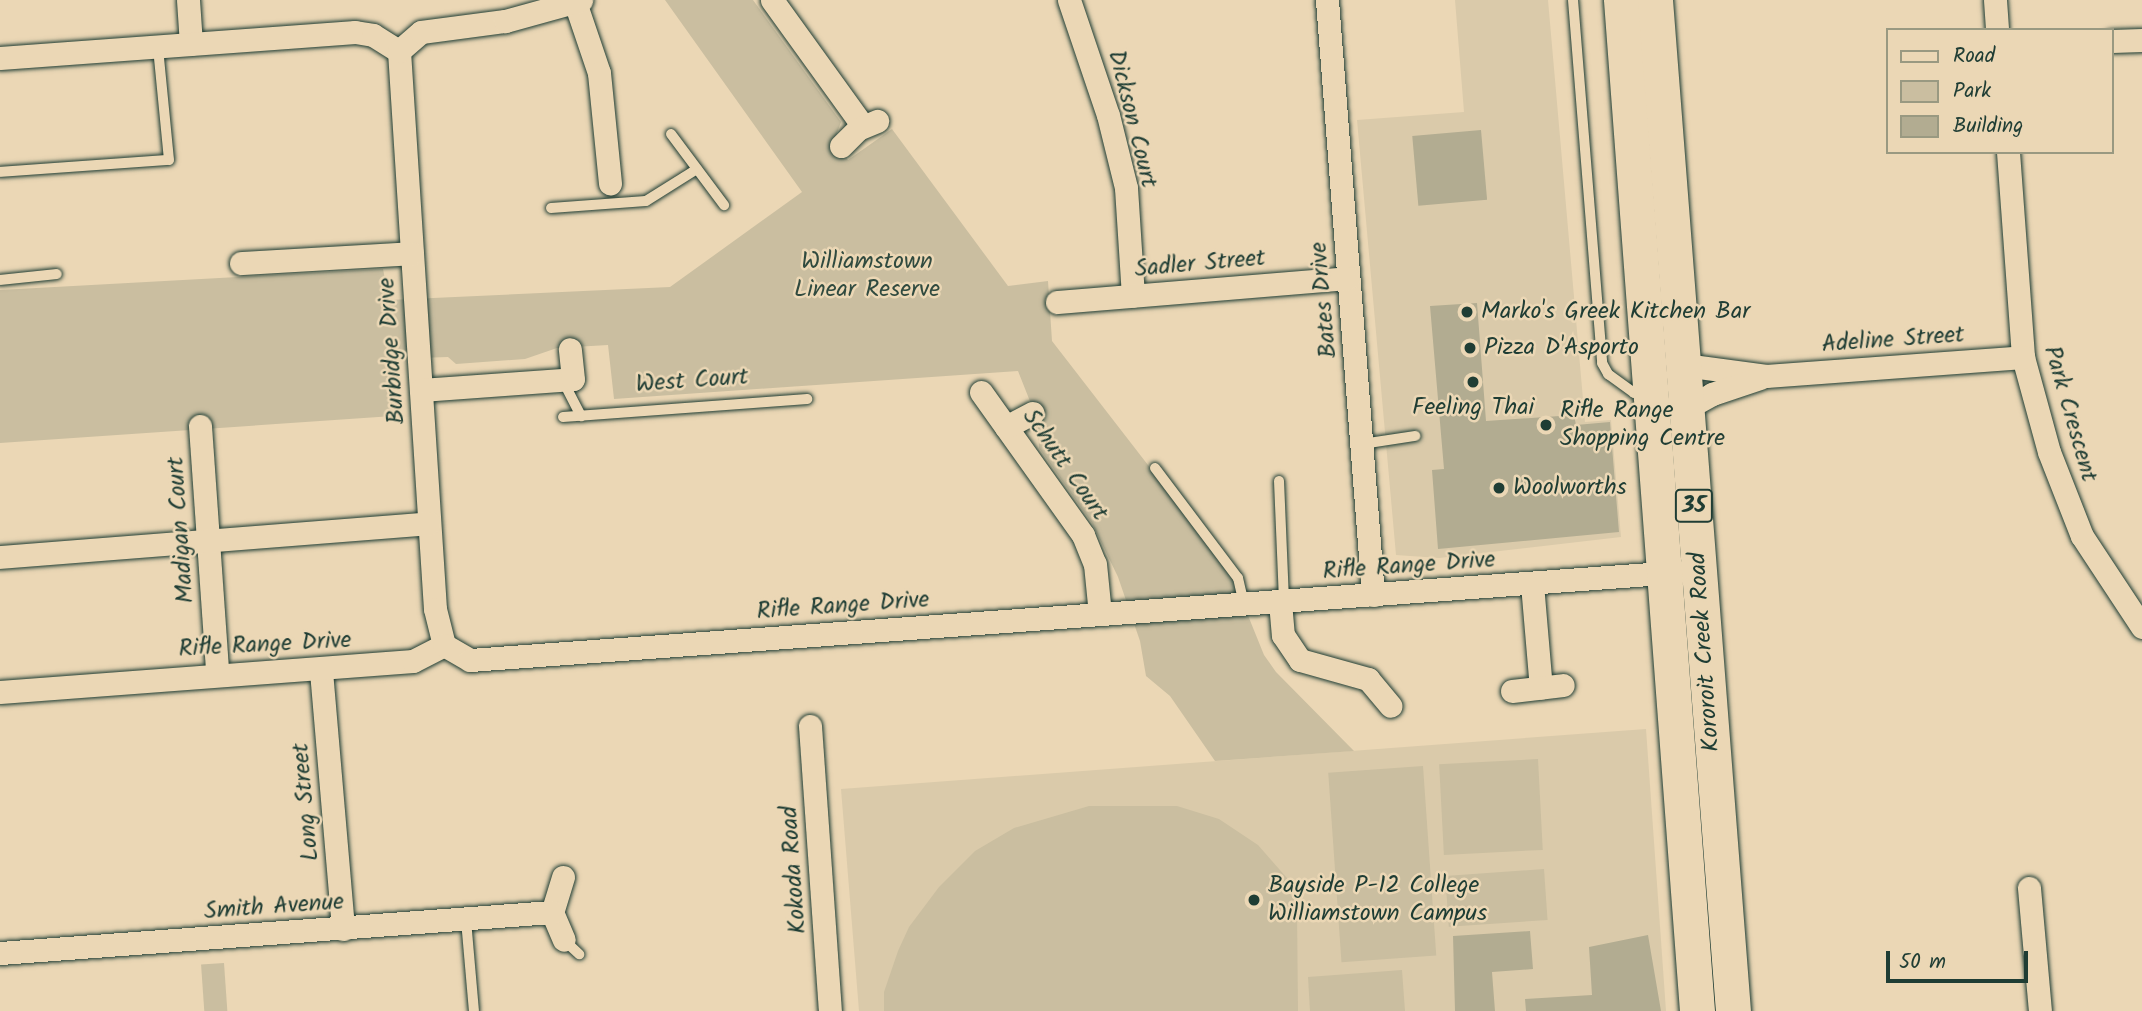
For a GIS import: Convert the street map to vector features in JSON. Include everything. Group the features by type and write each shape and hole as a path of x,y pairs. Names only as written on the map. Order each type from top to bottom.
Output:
{"main road":[{"name":"Kororoit Creek Road","path":"1621,0 1697,1011"},
{"name":"Kororoit Creek Road","path":"1655,0 1733,1011"},
{"path":"1650,393 1683,358"}],"street":[{"path":"188,0 191,44"},
{"path":"772,0 870,124 841,146"},
{"name":"Dickson Court","path":"1069,0 1104,102 1126,188 1133,296"},
{"name":"Bates Drive","path":"1327,0 1373,595"},
{"path":"1995,0 1997,28"},
{"path":"0,58 355,32 373,34 399,51 421,32 490,24 575,1 599,73 610,192"},
{"path":"2114,41 2142,40"},
{"name":"Burbidge Drive","path":"399,51 435,609 444,645"},
{"name":"Park Crescent","path":"2008,154 2023,357 2049,452 2082,536 2142,627"},
{"path":"241,263 412,253"},
{"name":"Sadler Street","path":"1057,302 1348,278"},
{"path":"421,390 573,379 570,349"},
{"name":"Adeline Street","path":"1687,408 1712,394 1766,376 2023,357"},
{"name":"Adeline Street","path":"1683,358 1766,376"},
{"name":"Schutt Court","path":"981,392 1083,535 1095,564 1100,614"},
{"path":"1006,427 1032,414"},
{"name":"Madigan Court","path":"200,426 217,672"},
{"path":"0,557 429,523"},
{"name":"Rifle Range Drive","path":"0,692 217,672 321,671 413,661 444,645 470,660 1699,570"},
{"path":"1512,691 1552,687 1532,584"},
{"path":"1282,601 1284,638 1300,660 1360,676 1383,678 1391,706"},
{"name":"Long Street","path":"321,671 343,929"},
{"name":"Kokoda Road","path":"810,726 830,1011"},
{"path":"568,872 552,912 571,947"},
{"path":"2029,888 2040,1011"},
{"name":"Smith Avenue","path":"0,953 552,912"}],"lane":[{"path":"1573,0 1602,363 1608,374 1634,393 1650,393"},
{"path":"0,172 169,160 158,47"},
{"path":"671,134 724,205"},
{"path":"551,208 610,192 650,200 697,169"},
{"path":"0,280 57,274"},
{"path":"562,379 581,416"},
{"name":"West Court","path":"563,417 807,399"},
{"path":"1362,444 1415,436"},
{"path":"1155,468 1238,578 1245,604"},
{"path":"1279,481 1282,601"},
{"path":"466,920 474,1011"}],"shaded area":[{"path":"1455,0 1548,0 1585,422 1611,420 1621,537 1439,558 1396,555 1357,120 1464,112"},
{"name":"Bayside P-12 College Williamstown Campus","path":"1646,729 1666,1011 859,1011 841,789"}],"green space":[{"name":"Williamstown Linear Reserve","path":"665,0 753,0 841,122 834,141 848,160 892,129 1008,286 1048,281 1052,341 1230,571 1264,655 1276,672 1354,751 1215,761 1170,696 1146,676 1140,641 1118,577 1092,523 1039,448 1037,419 1018,371 614,399 608,345 557,348 525,359 456,364 448,357 390,359 393,416 0,443 0,290 383,269 389,300 670,287 802,192"},
{"path":"1538,759 1543,850 1444,855 1439,764"},
{"path":"1423,766 1436,956 1341,962 1328,773"},
{"path":"1089,806 1177,806 1219,819 1258,845 1287,878 1297,909 1298,1011 884,1011 884,992 909,927 939,887 975,851 1014,828"},
{"path":"1544,869 1548,920 1449,927 1445,876"},
{"path":"224,963 227,1011 204,1011 201,965"},
{"path":"1402,970 1405,1011 1310,1011 1308,977"}],"building":[{"path":"1481,130 1487,200 1418,206 1412,136"},
{"name":"Rifle Range Shopping Centre","path":"1477,303 1486,421 1574,415 1576,425 1610,422 1619,532 1438,549 1432,470 1444,469 1430,306"},
{"path":"1530,931 1533,969 1492,972 1495,1011 1455,1011 1453,936"},
{"path":"1648,935 1661,1011 1526,1011 1525,999 1592,995 1589,947"}],"place":[{"name":"Marko's Greek Kitchen Bar","path":"1467,312"},
{"name":"Pizza D'Asporto","path":"1470,348"},
{"name":"Feeling Thai","path":"1473,382"},
{"name":"Rifle Range Shopping Centre","path":"1546,425"},
{"name":"Woolworths","path":"1499,488"},
{"name":"Bayside P-12 College Williamstown Campus","path":"1254,900"}]}
